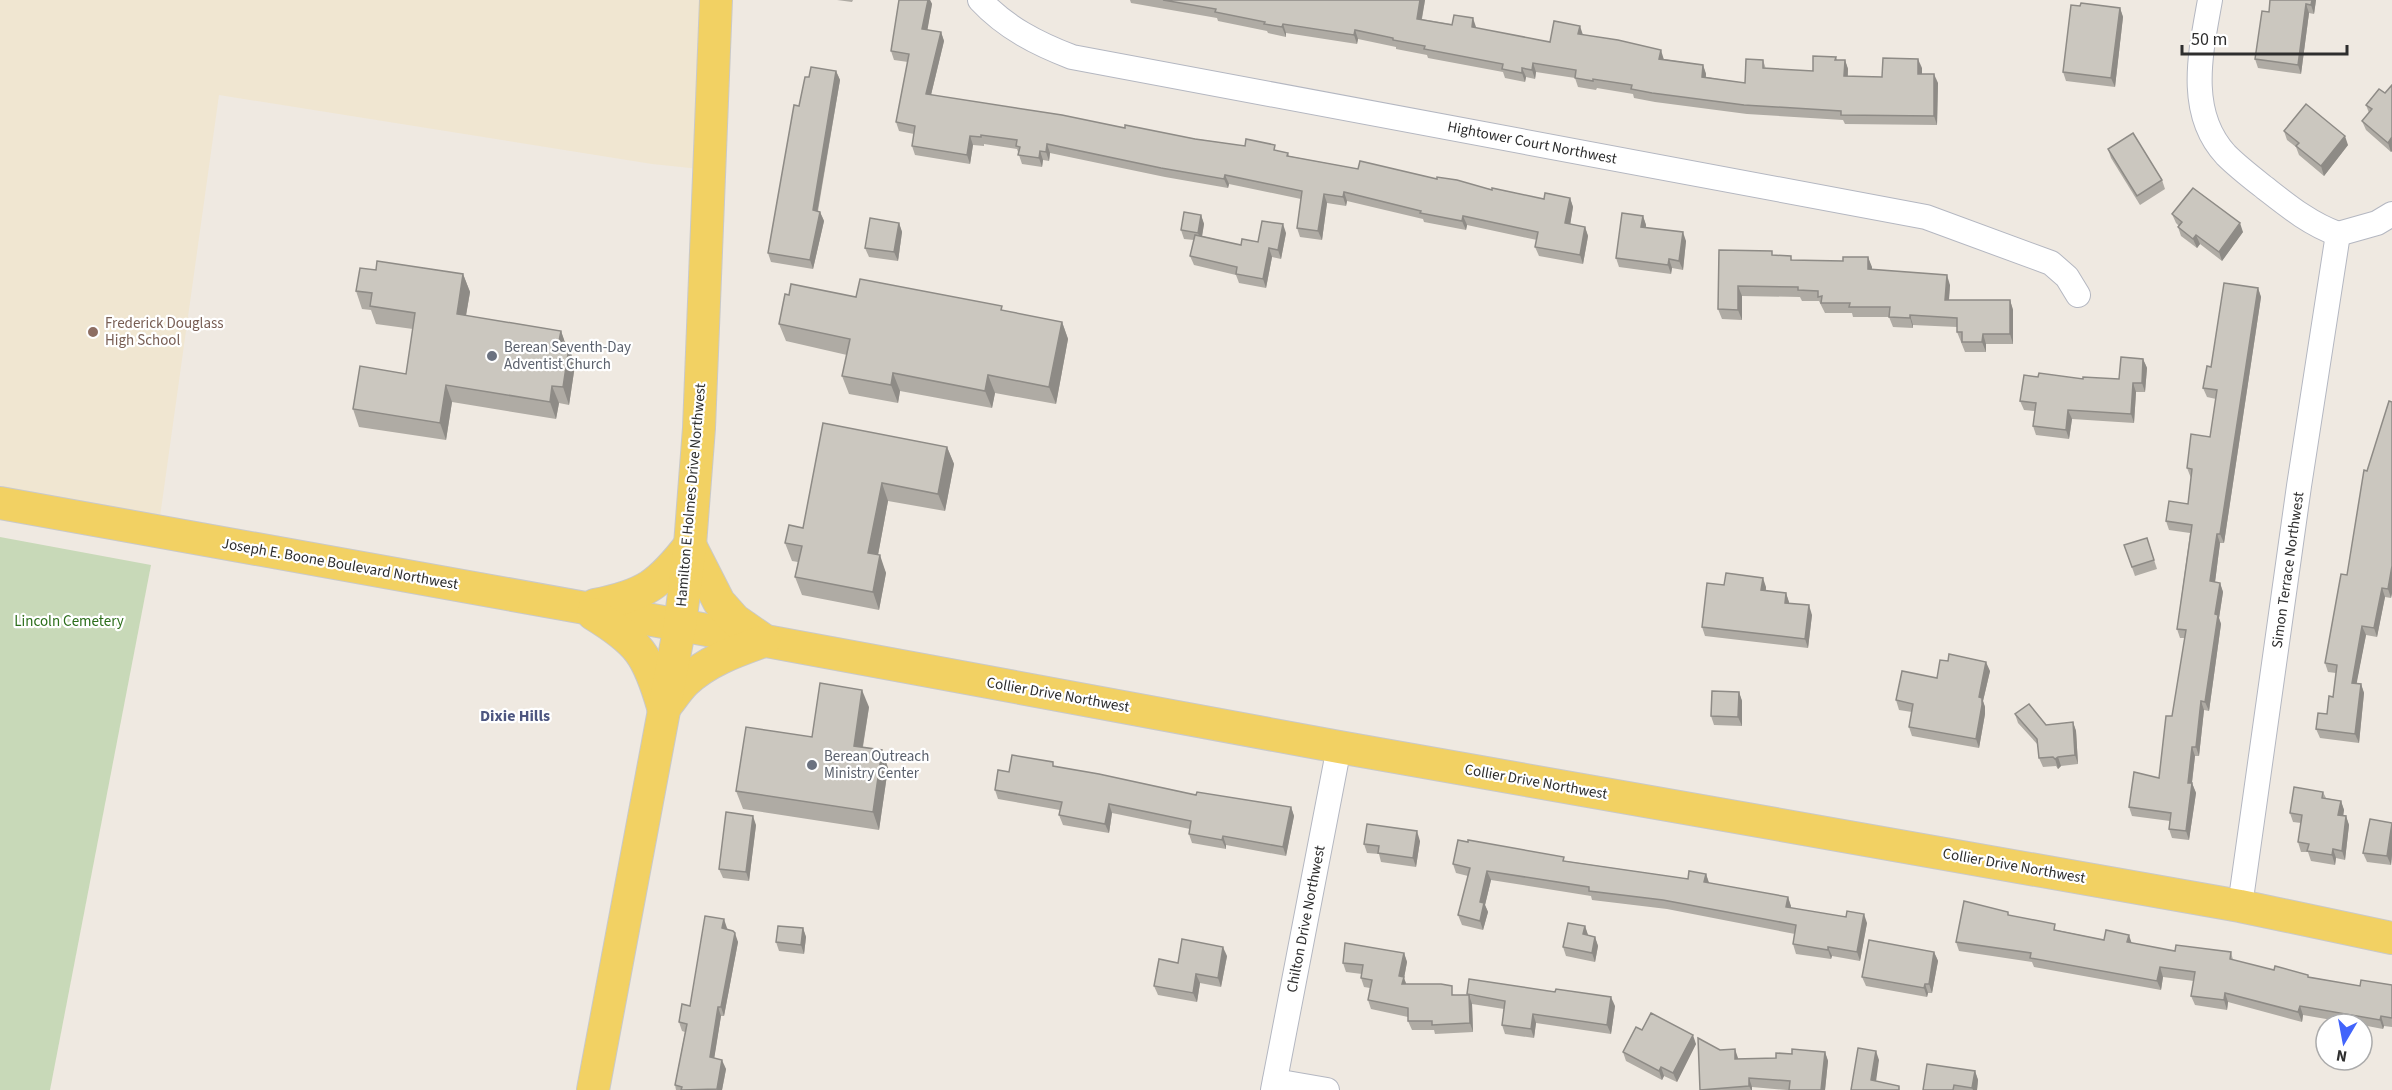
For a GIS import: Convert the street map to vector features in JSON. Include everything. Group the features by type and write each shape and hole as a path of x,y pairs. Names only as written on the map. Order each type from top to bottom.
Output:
{"main road":[{"name":"Hamilton E Holmes Drive Northwest","path":"593,1090 680,625 690,545 699,428 716,0"},
{"name":"Joseph E. Boone Boulevard Northwest","path":"0,503 680,625"},
{"path":"582,607 624,599 651,587 668,573 690,545 719,602 735,620 765,641"},
{"path":"582,607 623,632 641,651 654,674 664,708"},
{"name":"Collier Drive Northwest","path":"680,625 1339,747 2240,906 2392,938"},
{"path":"664,708 684,683 701,669 729,653 765,641"}],"street":[{"name":"Hightower Court Northwest","path":"980,0 1010,26 1040,44 1072,57 1926,216 2050,263 2067,277 2078,295"},
{"path":"2210,0 2199,63 2199,89 2203,113 2211,134 2230,159 2311,223 2338,234 2377,223 2392,214"},
{"name":"Simon Terrace Northwest","path":"2240,906 2299,486 2338,234"},
{"name":"Chilton Drive Northwest","path":"1274,1086 1339,747"},
{"path":"1274,1086 1327,1090"}],"shaded area":[{"name":"Frederick Douglass High School","path":"0,0 722,0 719,171 652,164 219,95 159,524 0,494"}],"green space":[{"name":"Lincoln Cemetery","path":"0,537 151,565 50,1090 0,1090"}],"building":[{"path":"899,0 928,0 922,29 941,32 926,94 1062,115 1125,128 1125,125 1195,139 1245,146 1246,139 1275,145 1274,150 1288,153 1287,156 1358,169 1360,161 1437,179 1437,177 1457,180 1492,190 1492,188 1544,199 1545,193 1570,198 1565,223 1585,227 1580,255 1535,247 1538,232 1463,216 1462,221 1420,213 1421,211 1344,192 1343,197 1324,194 1318,231 1297,228 1302,191 1225,175 1224,179 1161,168 1047,144 1046,152 1040,151 1039,158 1018,155 1020,147 1016,146 1017,140 981,135 981,137 970,136 967,155 912,146 915,126 896,122 909,54 891,51"},
{"path":"1163,0 1420,0 1417,19 1452,25 1454,15 1473,18 1472,27 1550,42 1554,21 1580,26 1578,34 1661,50 1659,59 1703,65 1702,77 1745,83 1746,59 1763,60 1763,68 1813,71 1813,56 1836,57 1835,60 1845,60 1844,76 1882,77 1883,58 1918,59 1918,74 1934,74 1934,116 1841,115 1841,111 1744,105 1652,93 1631,89 1632,85 1575,78 1576,70 1533,63 1532,70 1522,68 1522,73 1502,69 1503,64 1424,49 1425,46 1355,30 1354,35 1283,24 1282,27 1215,12 1216,9"},
{"path":"2270,0 2312,0 2311,5 2306,4 2298,65 2255,59 2262,11 2269,12"},
{"path":"2081,3 2120,8 2111,78 2063,72 2071,5 2080,6"},
{"path":"811,67 836,71 813,210 820,212 810,260 768,253 794,105 799,106 805,77 809,77"},
{"path":"2392,85 2392,137 2388,143 2362,121 2372,109 2366,105 2379,89 2385,93"},
{"path":"2306,104 2345,136 2321,166 2296,146 2299,143 2284,131"},
{"path":"2133,133 2162,180 2137,196 2108,149"},
{"path":"2193,188 2240,223 2219,252 2196,235 2193,239 2178,227 2182,222 2172,214"},
{"path":"1184,212 1201,215 1198,233 1181,230"},
{"path":"1622,213 1643,216 1641,227 1683,232 1679,261 1669,259 1668,265 1616,258"},
{"path":"870,218 899,223 894,252 865,248"},
{"path":"1262,221 1283,224 1278,250 1269,248 1263,279 1236,274 1237,267 1190,256 1195,235 1241,245 1242,239 1258,242"},
{"path":"1719,250 1772,251 1772,255 1791,256 1791,260 1843,261 1843,257 1868,257 1868,269 1947,275 1945,300 2010,300 2010,334 1983,334 1982,342 1962,342 1962,332 1957,332 1957,318 1910,315 1910,318 1889,317 1890,307 1849,307 1850,303 1821,303 1822,296 1818,297 1818,291 1798,290 1798,287 1738,286 1738,310 1718,309"},
{"name":"Berean Seventh-Day Adventist Church","path":"377,261 463,274 457,314 561,331 558,346 569,347 563,387 552,386 550,402 446,385 440,423 353,409 360,366 406,374 415,313 370,306 372,293 356,291 360,268 376,270"},
{"path":"860,279 1002,306 1001,310 1062,322 1049,387 988,375 985,391 893,373 891,385 842,376 850,339 779,324 785,294 789,295 791,284 856,297"},
{"path":"2224,283 2258,288 2220,534 2217,534 2210,581 2220,583 2215,614 2218,615 2205,702 2201,701 2196,747 2192,747 2188,783 2192,783 2186,831 2169,829 2171,813 2129,807 2134,772 2159,778 2166,716 2172,716 2186,630 2177,629 2192,525 2166,521 2169,501 2188,504 2192,469 2187,468 2191,434 2210,437 2217,390 2203,388 2207,366 2211,367"},
{"path":"2121,357 2143,359 2142,383 2133,383 2131,414 2068,410 2066,430 2033,426 2036,403 2020,401 2024,375 2038,377 2039,373 2083,379 2083,377 2119,379"},
{"path":"2389,401 2392,402 2392,566 2388,589 2382,588 2374,628 2362,626 2352,683 2361,684 2355,734 2316,729 2318,713 2327,714 2329,696 2333,697 2337,665 2325,663 2341,574 2347,575 2364,470 2367,471"},
{"path":"823,423 947,447 938,494 882,483 868,553 880,555 873,592 795,577 802,546 785,543 789,525 803,528"},
{"path":"2147,538 2154,560 2132,567 2124,545"},
{"path":"1726,573 1763,578 1761,590 1786,593 1785,603 1809,605 1805,639 1702,627 1707,583 1724,585"},
{"path":"1949,654 1986,662 1979,697 1982,698 1982,705 1976,739 1909,727 1913,704 1896,700 1902,671 1937,678 1940,660 1948,661"},
{"name":"Berean Outreach Ministry Center","path":"820,683 862,690 854,746 882,750 873,812 736,791 746,727 812,737"},
{"path":"1712,691 1739,692 1738,717 1711,716"},
{"path":"2029,704 2046,725 2073,722 2075,755 2055,759 2053,757 2039,758 2037,739 2015,714"},
{"path":"1012,755 1053,762 1053,766 1196,795 1197,792 1291,807 1283,847 1223,836 1222,840 1189,834 1191,821 1109,804 1105,824 1059,815 1062,802 995,790 998,770 1009,772"},
{"path":"2294,787 2323,792 2322,798 2341,801 2338,815 2346,816 2342,851 2333,849 2332,855 2307,851 2309,844 2298,842 2302,815 2290,813"},
{"path":"726,812 753,816 746,872 719,869"},
{"path":"2370,819 2392,823 2387,856 2363,853"},
{"path":"1367,824 1417,831 1413,858 1378,853 1379,846 1364,844"},
{"path":"1458,840 1564,857 1563,861 1688,879 1689,871 1706,874 1704,882 1788,897 1786,907 1846,917 1847,911 1864,914 1857,952 1793,944 1796,925 1663,900 1589,891 1589,887 1487,871 1480,902 1484,903 1480,921 1458,915 1470,868 1453,864"},
{"path":"1964,901 2008,912 2008,915 2055,924 2054,930 2104,940 2106,930 2129,935 2127,942 2175,951 2176,945 2231,952 2230,959 2274,970 2275,966 2308,975 2308,977 2360,986 2361,980 2392,985 2392,1018 2381,1016 2380,1020 2374,1019 2374,1012 2334,1012 2300,1006 2298,1012 2225,993 2224,1000 2191,996 2195,972 2160,967 2157,981 2030,958 2031,953 1956,942"},
{"path":"705,916 724,919 722,928 735,933 721,1007 718,1007 710,1057 722,1060 717,1089 681,1090 682,1087 675,1085 687,1024 679,1022 682,1004 690,1006"},
{"path":"1568,923 1585,926 1583,934 1595,937 1592,953 1563,947"},
{"path":"778,926 803,928 801,945 776,942"},
{"path":"1182,939 1223,947 1218,978 1196,974 1193,993 1154,986 1159,959 1178,963"},
{"path":"1869,940 1934,952 1929,984 1925,984 1924,988 1862,977"},
{"path":"1345,943 1404,953 1399,976 1404,977 1402,984 1441,984 1452,986 1452,995 1469,995 1470,1023 1432,1025 1432,1021 1408,1021 1408,1008 1368,1000 1372,980 1361,978 1363,965 1343,963"},
{"path":"1469,979 1555,992 1556,989 1611,997 1607,1025 1533,1014 1531,1029 1502,1025 1505,1001 1467,994"},
{"path":"1651,1013 1693,1035 1673,1073 1661,1067 1659,1071 1623,1052 1636,1027 1642,1030"},
{"path":"1698,1038 1720,1050 1735,1049 1735,1059 1776,1058 1776,1053 1792,1054 1792,1049 1825,1052 1821,1090 1789,1090 1790,1081 1749,1078 1749,1086 1700,1090"},
{"path":"1858,1048 1876,1051 1871,1080 1899,1086 1899,1090 1851,1090"},
{"path":"1927,1064 1975,1071 1972,1088 1954,1085 1953,1090 1923,1090"}],"place":[{"name":"Frederick Douglass High School","path":"93,332"},
{"name":"Berean Seventh-Day Adventist Church","path":"492,356"},
{"name":"Berean Outreach Ministry Center","path":"812,765"}],"district":[{"name":"Dixie Hills","path":"515,716"}]}
